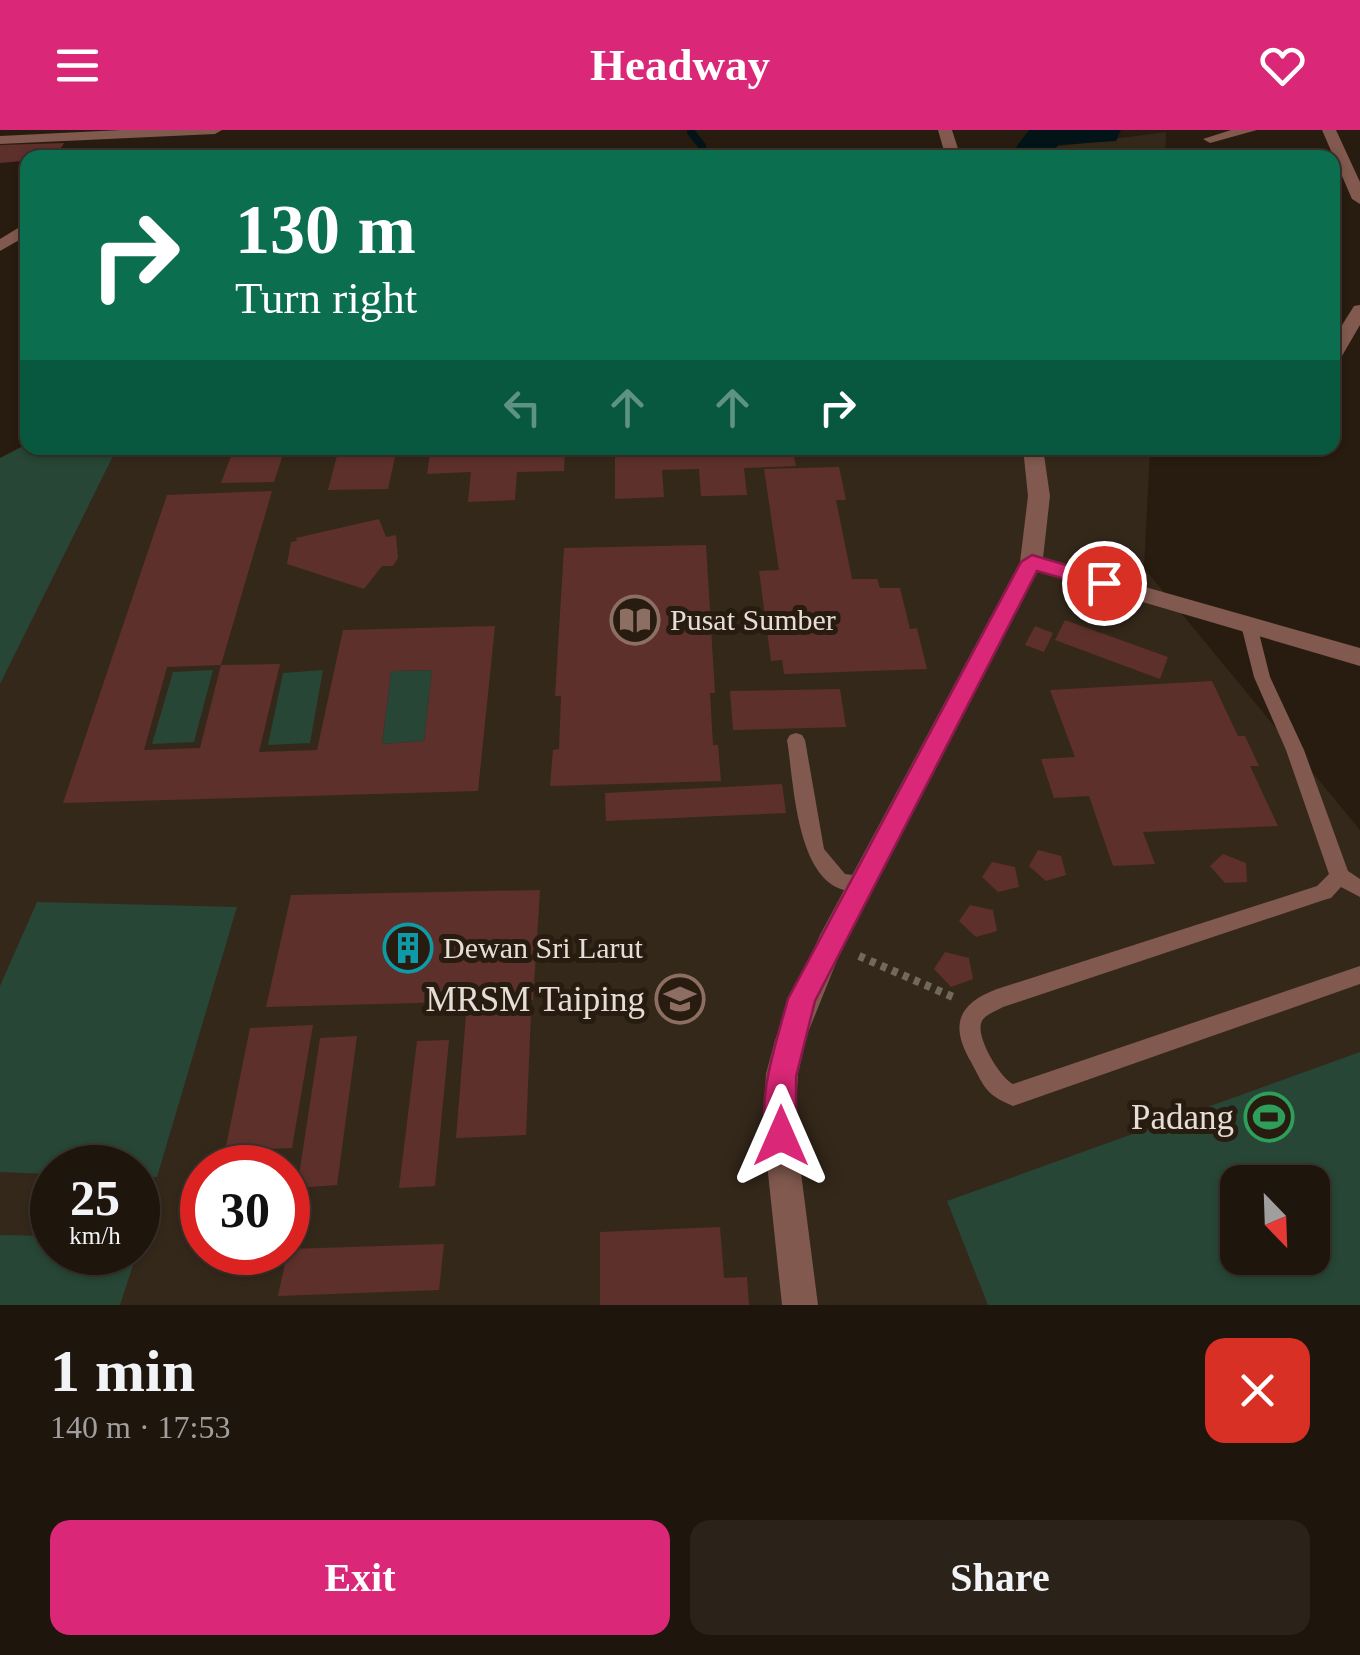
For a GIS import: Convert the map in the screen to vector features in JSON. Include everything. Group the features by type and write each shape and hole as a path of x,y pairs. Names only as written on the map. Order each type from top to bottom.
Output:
{"street":[{"path":"0,140 134,138 215,130"},
{"path":"1210,139 1250,130"},
{"path":"1340,154 1360,199"},
{"path":"1340,344 1360,310"},
{"path":"800,1305 781,1136 781,1077 802,999 1032,562 1039,496 1034,455"},
{"path":"1032,562 1360,657"}],"lane":[{"path":"1249,625 1262,678 1295,750 1340,876 1360,889"},
{"path":"796,740 815,852 839,881 855,884 865,878"},
{"path":"1340,876 1324,892 997,999 977,1010 969,1024 971,1042 997,1088 1013,1095 1360,975"}],"path":[{"path":"830,944 977,1010"}],"shaded area":[{"path":"1166,132 1165,150 1032,150"},
{"name":"MRSM Taiping","path":"72,455 1150,455 1144,568 1360,830 1360,1305 0,1305 0,520"}],"green space":[{"path":"20,448 20,455 114,455 0,684 0,458"},
{"path":"213,670 194,742 152,744 173,672"},
{"path":"323,670 310,743 268,745 283,673"},
{"path":"432,670 424,741 382,744 391,671"},
{"path":"37,902 237,907 160,1167 160,1145 30,1145 30,1173 0,1172 0,986"},
{"name":"Padang","path":"1360,1052 1360,1305 988,1305 947,1201"},
{"path":"0,1235 30,1236 30,1275 130,1275 120,1305 0,1305"}],"building":[{"path":"64,143 60,150 20,150 20,161 0,163 0,145"},
{"path":"231,455 283,455 274,482 221,483"},
{"path":"337,455 395,455 388,489 328,490"},
{"path":"430,455 565,455 564,471 517,472 515,500 468,502 471,472 427,474"},
{"path":"615,455 794,455 796,466 744,468 747,495 701,496 699,469 662,470 664,497 615,499"},
{"path":"839,467 846,500 836,500 852,579 877,579 880,588 900,588 910,629 917,628 927,669 784,674 782,660 771,661 759,571 779,570 764,469"},
{"path":"272,491 221,665 280,664 259,752 317,750 343,630 495,626 478,791 63,803 167,495","holes":["221,665 200,748 144,750 167,667","432,670 424,741 382,744 391,671"]},
{"path":"379,519 386,537 396,535 398,558 393,566 382,566 364,589 287,564 291,542 296,538"},
{"name":"Pusat Sumber","path":"706,545 715,693 710,693 713,745 718,745 721,781 550,786 553,750 559,749 561,696 555,696 564,548"},
{"path":"1065,620 1168,657 1160,679 1055,640"},
{"path":"1035,626 1053,633 1044,652 1025,645"},
{"path":"1212,681 1238,736 1245,736 1259,766 1250,766 1278,826 1143,832 1155,864 1113,866 1089,796 1054,798 1041,759 1075,757 1050,690"},
{"path":"840,689 846,727 733,730 730,691"},
{"path":"782,784 786,813 606,821 605,793"},
{"path":"1038,850 1061,856 1066,875 1046,881 1029,866"},
{"path":"1223,854 1246,863 1247,882 1225,883 1210,866"},
{"path":"992,862 1015,867 1019,887 998,892 982,877"},
{"name":"Dewan Sri Larut","path":"540,890 533,1000 266,1007 291,895"},
{"path":"970,905 993,910 997,931 976,937 959,921"},
{"path":"945,952 969,958 973,979 951,987 934,969"},
{"path":"531,1011 526,1135 456,1138 466,1015"},
{"path":"313,1025 293,1145 226,1145 250,1028"},
{"path":"357,1036 337,1185 310,1187 310,1145 304,1145 320,1038"},
{"path":"449,1040 435,1186 399,1188 417,1041"},
{"path":"720,1227 724,1278 747,1277 749,1305 600,1305 600,1232"},
{"path":"444,1244 439,1290 278,1296 282,1275 310,1275 310,1248"}],"waterway":[{"path":"1034,150 1047,133 1102,130"},
{"path":"691,132 702,150"}],"place":[{"name":"Pusat Sumber","path":"635,620"},
{"name":"Dewan Sri Larut","path":"408,948"},
{"name":"MRSM Taiping","path":"680,999"},
{"name":"Padang","path":"1269,1117"}],"route":[{"path":"781,1136 781,1077 802,999 1032,562 1104,583"}]}
